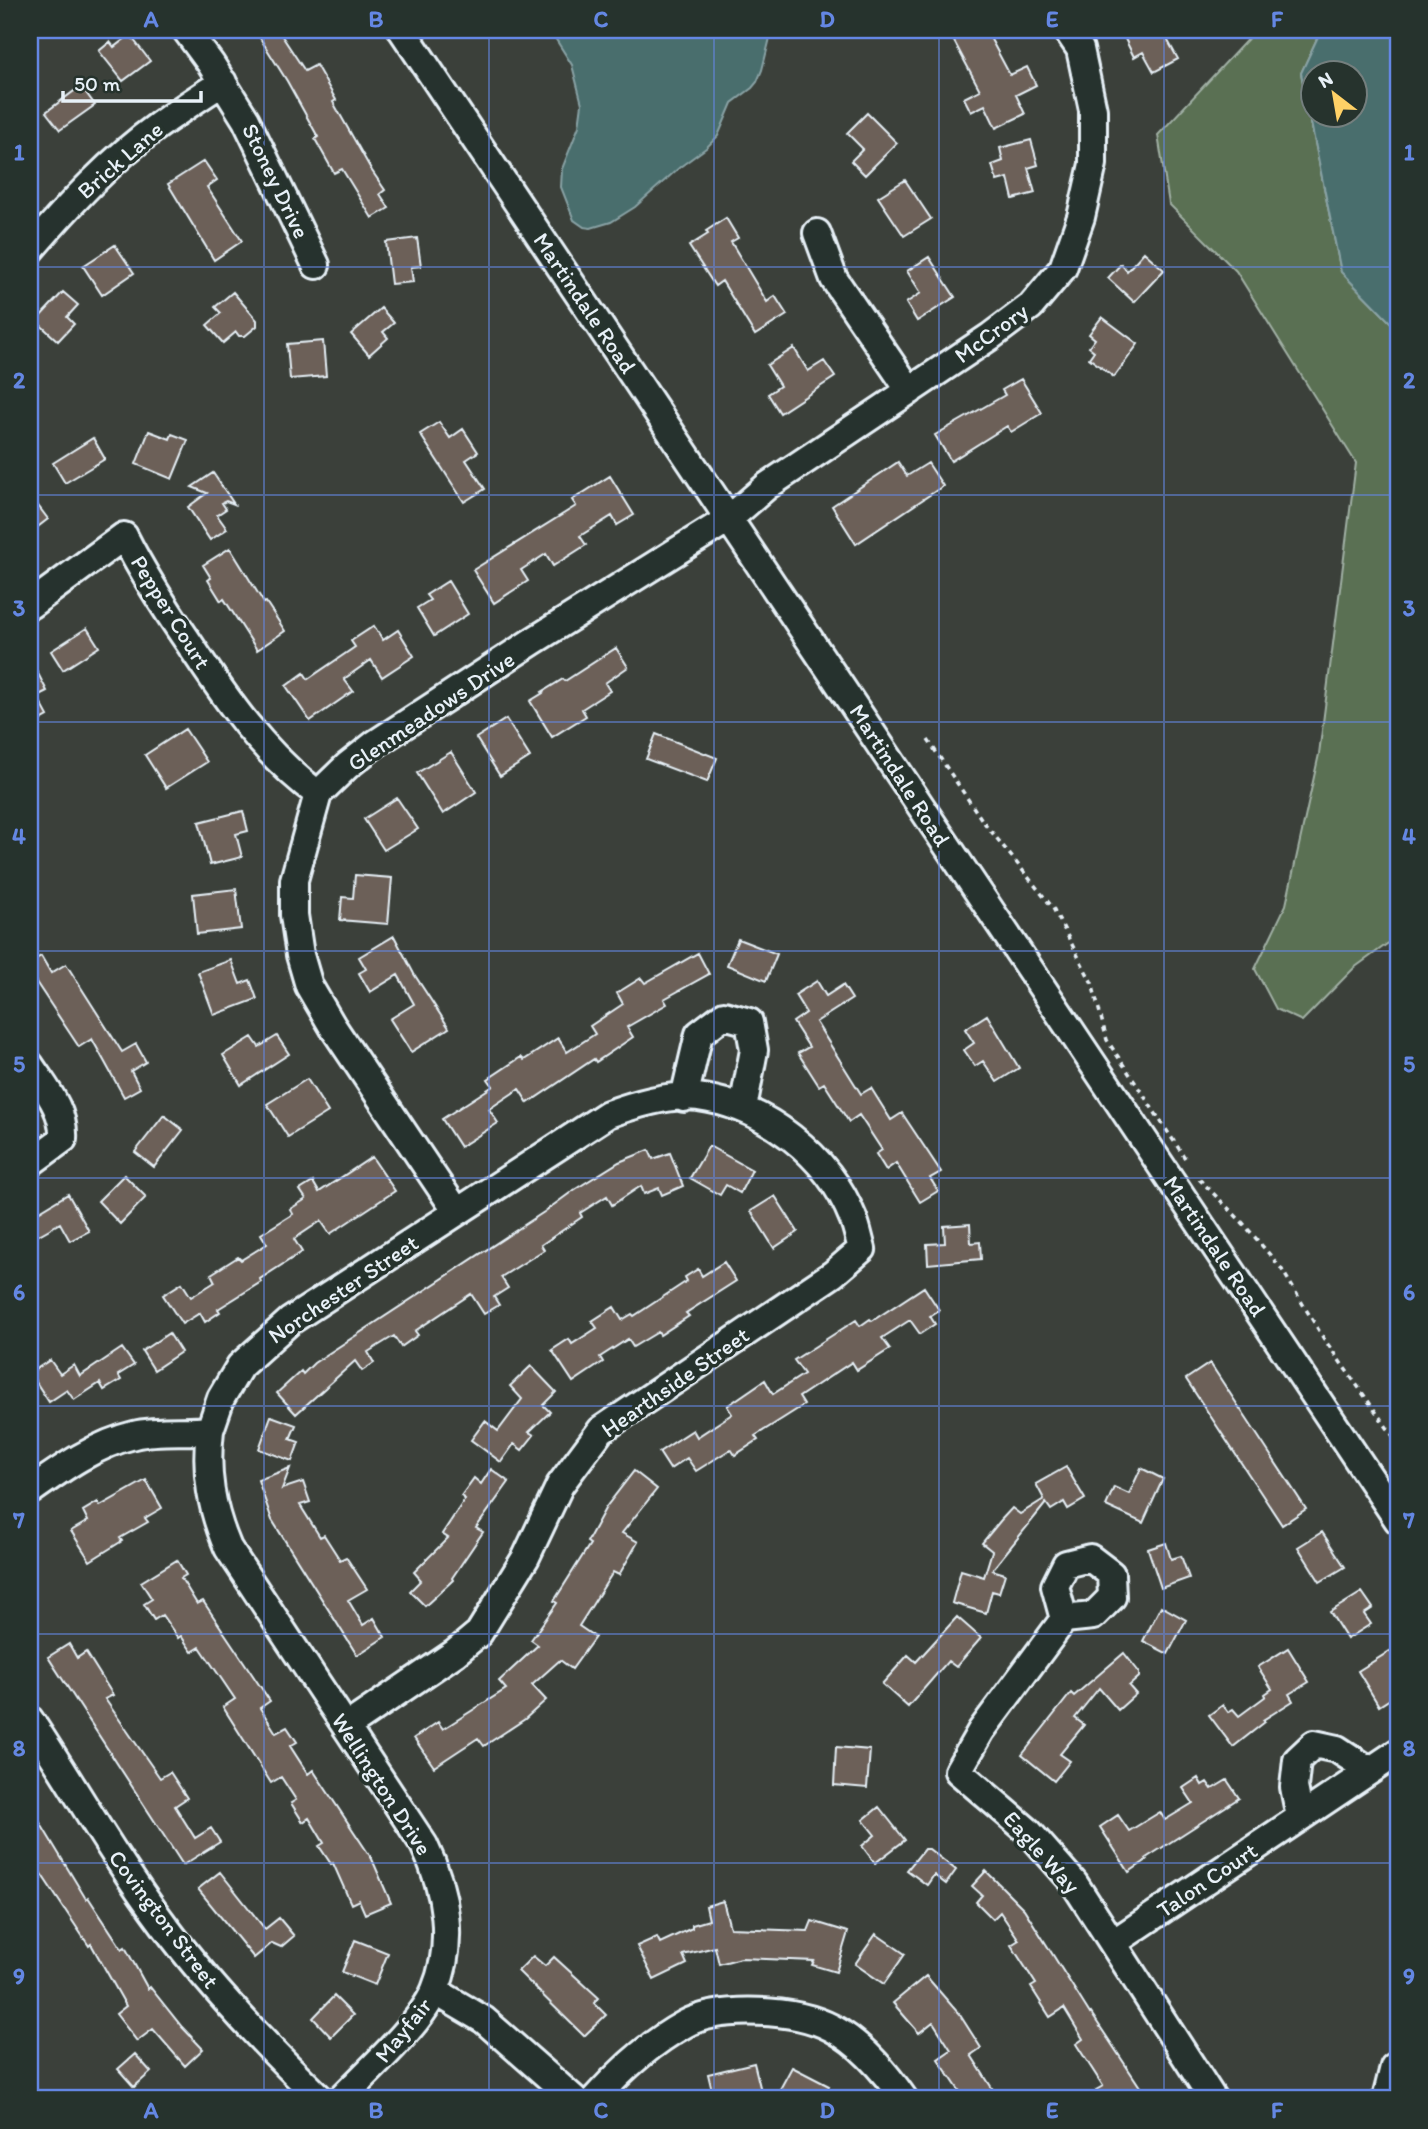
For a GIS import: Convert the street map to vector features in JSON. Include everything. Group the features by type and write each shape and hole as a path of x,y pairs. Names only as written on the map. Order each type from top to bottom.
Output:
{"street":[{"name":"Stoney Drive","path":"186,30 223,82 266,157 316,265"},
{"name":"Martindale Road","path":"402,30 1398,1520"},
{"name":"McCrory","path":"811,458 1031,306 1063,268 1081,217 1093,164 1093,110 1080,49 1067,30"},
{"name":"Brick Lane","path":"30,250 70,204 103,172 157,126 223,82"},
{"path":"817,233 834,279 910,391"},
{"name":"Glenmeadows Drive","path":"318,794 375,744 730,518 767,486 811,458"},
{"name":"Pepper Court","path":"30,605 124,536 142,573 214,680 270,753 292,775 318,794"},
{"path":"318,794 294,880 294,915 300,955 309,986 457,1212"},
{"path":"684,1098 699,1034 724,1015 749,1023 754,1050 731,1105"},
{"path":"30,1065 53,1100 64,1124 63,1139 30,1163"},
{"name":"Norchester Street","path":"210,1430 221,1398 240,1366 290,1321 608,1114 642,1102 695,1096 731,1105"},
{"name":"Hearthside Street","path":"346,1727 455,1653 479,1633 526,1558 560,1485 601,1430 833,1274 862,1249 854,1218 840,1192 819,1164 780,1128 731,1105"},
{"path":"30,1491 91,1452 135,1434 210,1430"},
{"name":"Wellington Drive","path":"210,1430 207,1454 210,1496 228,1548 424,1845 434,1866 442,1891 447,1925 444,1954 435,1991"},
{"name":"Eagle Way","path":"1064,1619 981,1731 958,1771 1029,1832 1074,1883 1213,2099"},
{"name":"Covington Street","path":"30,1720 164,1926 262,2042 321,2099"},
{"path":"1300,1817 1294,1787 1297,1760 1314,1744 1337,1749 1369,1770"},
{"name":"Talon Court","path":"1113,1943 1398,1752"},
{"path":"435,1991 484,2020 574,2099"},
{"name":"Mayfair","path":"341,2099 417,2018 435,1991"},
{"path":"595,2099 650,2047 687,2023 722,2014 761,2011 799,2017 832,2028 864,2052 904,2099"},
{"path":"1386,2099 1394,2067 1398,2065"}],"path":[{"path":"928,740 982,820 1053,908 1092,983 1107,1040 1186,1160"},
{"path":"1194,1171 1280,1268 1324,1339 1398,1443"}],"green space":[{"path":"1256,30 1321,30 1307,60 1298,60 1298,130 1312,130 1341,272 1398,330 1398,936 1354,968 1302,1021 1276,1009 1255,969 1286,905 1319,754 1356,463 1236,271 1169,204 1158,135"}],"water":[{"path":"550,30 772,30 757,82 732,103 718,136 635,207 611,222 591,228 574,220 561,187 562,169 579,126 582,104 572,65"},
{"path":"1321,30 1398,30 1398,330 1341,272 1312,130 1368,130 1368,60 1307,60"}],"building":[{"path":"255,30 278,30 305,71 316,65 336,100 333,102 385,190 380,194 389,208 372,218 342,169 334,173 315,139 318,137"},
{"path":"948,30 986,30 1010,75 1027,67 1036,85 1016,95 1025,114 996,128 985,105 971,112 964,98 980,90"},
{"path":"1142,30 1162,30 1178,59 1154,72 1143,52 1134,57 1125,39"},
{"path":"130,35 150,61 123,81 99,51 110,42 114,47"},
{"path":"81,86 95,105 60,130 46,112"},
{"path":"867,113 897,143 865,175 851,161 863,149 847,133"},
{"path":"1031,140 1038,165 1028,168 1035,193 1013,199 1008,178 997,181 992,165 1003,161 1000,148"},
{"path":"204,161 217,180 207,187 242,241 214,260 168,184"},
{"path":"905,180 931,219 904,236 878,197"},
{"path":"726,218 738,238 731,242 767,302 775,296 787,315 755,335 722,281 715,286 689,246"},
{"path":"417,238 421,266 411,267 413,282 391,284 386,242"},
{"path":"115,245 134,273 102,295 83,266"},
{"path":"1144,252 1164,270 1134,302 1108,278 1121,264 1127,271"},
{"path":"929,257 955,297 917,321 906,303 921,293 907,271"},
{"path":"63,292 78,305 67,317 74,324 58,341 36,321"},
{"path":"233,292 257,320 257,326 245,336 239,336 236,332 223,343 207,325 221,313 215,307"},
{"path":"381,308 394,323 383,332 388,338 369,355 351,334"},
{"path":"1102,317 1138,344 1114,377 1089,358 1094,351 1089,347 1095,339 1089,334"},
{"path":"323,341 326,376 290,379 287,344"},
{"path":"794,348 808,371 824,361 835,377 780,413 768,394 780,386 767,365"},
{"path":"1021,379 1042,413 1011,432 1007,426 951,461 935,435 1005,395 1002,390"},
{"path":"439,422 450,438 463,429 478,452 466,460 485,489 464,502 420,434"},
{"path":"149,431 170,439 172,434 188,440 172,479 136,464"},
{"path":"93,438 105,459 65,483 53,463"},
{"path":"898,462 907,476 928,463 943,486 856,544 832,506"},
{"path":"213,473 234,504 226,501 222,503 226,509 217,515 227,529 210,540 188,507 207,493 192,487"},
{"path":"610,476 634,515 617,525 612,516 580,536 586,545 553,566 546,554 521,570 528,581 494,603 473,570 576,506 572,500"},
{"path":"30,495 48,519 30,533"},
{"path":"230,548 285,631 257,650 224,599 221,601 208,580 211,578 203,565"},
{"path":"448,581 468,614 434,636 417,608 430,600 426,595"},
{"path":"374,626 383,640 398,630 414,656 382,677 371,660 344,679 353,691 310,721 286,686 304,673 308,679 355,647 351,641"},
{"path":"87,628 99,647 63,670 51,651"},
{"path":"616,648 628,667 605,683 610,691 582,709 586,716 552,737 530,701"},
{"path":"30,658 47,691 37,696 48,716 30,726"},
{"path":"506,719 530,757 500,776 476,738"},
{"path":"185,729 207,762 166,788 145,755"},
{"path":"656,734 717,758 707,782 646,759"},
{"path":"451,752 476,792 443,814 417,773"},
{"path":"397,798 418,829 384,850 364,819"},
{"path":"243,811 248,831 236,834 242,857 210,865 199,822"},
{"path":"355,875 392,878 388,924 340,920 342,897 353,898"},
{"path":"236,889 241,929 197,934 193,894"},
{"path":"394,936 414,974 449,1028 411,1052 390,1019 414,1004 398,975 370,992 359,973 366,969 359,957"},
{"path":"738,939 777,954 766,981 727,965"},
{"path":"698,953 709,974 664,999 667,1004 627,1027 633,1037 596,1062 594,1059 528,1103 519,1089 489,1109 498,1123 460,1147 442,1119 493,1086 488,1079 521,1057 524,1060 558,1038 567,1052 595,1034 590,1026 623,1004 617,993 641,978 645,983"},
{"path":"41,956 51,973 66,964 122,1052 136,1044 146,1062 131,1071 140,1088 124,1097 92,1039 79,1047 30,973 30,962"},
{"path":"231,960 240,984 250,980 257,999 214,1015 198,972"},
{"path":"817,981 826,996 843,985 852,999 816,1022 861,1094 871,1088 891,1120 902,1113 941,1172 930,1178 938,1191 920,1202 896,1163 886,1170 876,1154 882,1150 859,1115 849,1122 824,1083 819,1086 798,1053 809,1047 793,1022 806,1013 795,995"},
{"path":"987,1015 1019,1068 997,1082 983,1061 975,1066 964,1050 974,1043 965,1029"},
{"path":"277,1036 289,1054 241,1085 223,1055 252,1037 259,1047"},
{"path":"307,1079 328,1112 288,1137 267,1104"},
{"path":"164,1115 183,1130 154,1167 135,1152"},
{"path":"709,1146 752,1170 740,1193 726,1185 720,1195 690,1178"},
{"path":"649,1150 653,1159 670,1153 683,1186 662,1195 659,1188 644,1194 641,1186 612,1205 607,1196 580,1213 582,1217 541,1245 544,1250 501,1277 508,1288 494,1297 499,1305 484,1314 471,1294 415,1331 418,1335 401,1347 394,1336 368,1352 374,1363 362,1371 355,1361 296,1414 277,1393 301,1371 303,1374 314,1363 574,1190 619,1162"},
{"path":"372,1157 395,1191 330,1234 321,1221 294,1239 302,1252 218,1309 220,1312 205,1322 200,1313 182,1324 163,1295 182,1283 191,1297 215,1282 211,1274 238,1257 241,1260 267,1244 261,1234 293,1214 290,1209 306,1199 300,1190 313,1182 319,1192"},
{"path":"124,1175 146,1197 120,1224 98,1201"},
{"path":"68,1194 89,1231 70,1241 60,1223 30,1240 30,1217"},
{"path":"775,1196 798,1232 774,1248 751,1211"},
{"path":"970,1224 971,1243 980,1242 981,1259 928,1264 927,1244 945,1243 944,1226"},
{"path":"724,1262 736,1281 686,1313 689,1316 660,1335 658,1332 633,1347 628,1339 600,1357 603,1362 573,1382 552,1350 569,1339 572,1344 597,1328 592,1321 614,1307 622,1320 632,1314 634,1316 687,1281 685,1277 698,1269 702,1276"},
{"path":"924,1287 939,1310 930,1316 935,1324 920,1334 910,1320 882,1338 890,1349 857,1370 852,1362 799,1397 804,1405 755,1436 758,1440 735,1455 731,1449 696,1471 687,1458 670,1469 659,1452 693,1430 697,1437 732,1414 727,1406 765,1380 773,1394 804,1374 794,1360 856,1320 860,1326 870,1319 872,1321"},
{"path":"169,1333 181,1352 154,1370 142,1351"},
{"path":"122,1348 134,1365 118,1375 121,1380 104,1390 100,1383 74,1400 67,1390 49,1402 30,1373 50,1360 60,1374 74,1365 80,1376"},
{"path":"1210,1363 1306,1509 1282,1525 1186,1379"},
{"path":"531,1366 556,1392 543,1405 550,1412 529,1432 534,1435 522,1450 514,1444 501,1462 471,1440 485,1421 498,1431 522,1399 510,1386"},
{"path":"271,1416 296,1425 290,1439 299,1442 292,1461 259,1449"},
{"path":"1066,1467 1085,1499 1068,1509 1064,1502 1051,1510 1046,1503 992,1570 1005,1574 999,1593 992,1591 986,1613 952,1603 961,1570 984,1577 992,1551 982,1543 1001,1520 1012,1508 1020,1514 1044,1499 1036,1484"},
{"path":"290,1468 282,1489 303,1482 310,1502 300,1505 320,1537 324,1535 340,1560 346,1557 367,1589 348,1600 363,1625 374,1618 385,1637 357,1655 272,1520 258,1480"},
{"path":"1141,1468 1163,1479 1143,1523 1106,1506 1114,1487 1129,1494"},
{"path":"491,1469 509,1482 476,1528 483,1532 453,1580 425,1606 410,1591 421,1580 414,1572 448,1538 442,1534 465,1499 461,1496 474,1478 481,1484"},
{"path":"634,1471 657,1489 622,1533 638,1542 619,1575 613,1572 579,1626 595,1637 572,1669 560,1660 532,1685 546,1700 525,1719 484,1746 478,1738 434,1767 414,1738 438,1722 443,1729 506,1689 499,1681 538,1645 531,1640 557,1603 554,1601 590,1544 587,1542 606,1507"},
{"path":"146,1480 162,1508 145,1518 148,1522 120,1538 122,1541 90,1561 71,1531 88,1521 83,1511 98,1502 100,1506"},
{"path":"1322,1532 1345,1567 1320,1582 1298,1547"},
{"path":"1166,1543 1171,1559 1181,1556 1189,1578 1161,1588 1148,1549"},
{"path":"177,1560 186,1575 181,1578 197,1604 203,1601 270,1701 260,1708 276,1733 287,1727 297,1742 290,1746 308,1774 313,1770 372,1859 391,1903 365,1914 359,1900 351,1904 333,1863 331,1864 319,1846 324,1843 309,1818 303,1822 291,1803 296,1800 281,1777 271,1783 223,1707 235,1699 200,1647 192,1652 162,1615 154,1620 144,1604 152,1599 141,1582"},
{"path":"1362,1592 1373,1608 1364,1614 1371,1624 1347,1639 1330,1612"},
{"path":"1161,1606 1186,1620 1168,1654 1143,1641"},
{"path":"957,1617 981,1638 956,1667 948,1661 908,1707 882,1684 908,1655 916,1662"},
{"path":"69,1644 77,1658 86,1652 113,1695 105,1699 160,1778 170,1772 187,1798 175,1806 195,1838 211,1828 220,1842 183,1865 48,1657"},
{"path":"1288,1648 1309,1682 1289,1694 1293,1701 1263,1720 1265,1722 1233,1747 1209,1715 1223,1705 1228,1712 1233,1709 1239,1716 1266,1696 1272,1689 1258,1667"},
{"path":"1390,1651 1398,1664 1398,1694 1379,1706 1358,1671"},
{"path":"1124,1653 1139,1672 1139,1677 1129,1686 1136,1694 1118,1710 1099,1688 1075,1718 1084,1725 1060,1754 1070,1761 1054,1781 1022,1755 1071,1693 1074,1696"},
{"path":"836,1747 870,1750 867,1788 834,1785"},
{"path":"1198,1778 1202,1785 1207,1782 1212,1789 1227,1780 1239,1798 1146,1858 1147,1860 1129,1872 1100,1827 1118,1815 1129,1831 1160,1812 1165,1820 1193,1803 1183,1788"},
{"path":"30,1806 86,1899 88,1897 122,1949 125,1947 148,1989 150,1987 203,2049 185,2066 153,2029 137,2041 116,2014 126,2006 91,1944 89,1946 30,1857"},
{"path":"879,1807 905,1840 875,1863 862,1846 875,1835 863,1820"},
{"path":"924,1849 929,1849 956,1870 946,1884 934,1875 927,1885 907,1870"},
{"path":"986,1871 1024,1909 1090,2014 1148,2099 1102,2099 1096,2090 1103,2086 1076,2044 1083,2039 1064,2008 1050,2017 1031,1987 1036,1984 1011,1945 1019,1940 1000,1912 993,1919 976,1902 982,1895 972,1886"},
{"path":"220,1872 265,1929 279,1918 294,1936 281,1947 272,1943 254,1958 198,1889"},
{"path":"723,1901 730,1928 808,1931 812,1921 848,1932 836,1972 812,1965 814,1961 741,1958 719,1964 715,1947 683,1955 687,1964 654,1980 637,1946 657,1937 660,1943 692,1928 692,1925 709,1920 706,1906"},
{"path":"876,1934 905,1954 884,1984 855,1964"},
{"path":"355,1940 388,1953 375,1985 342,1972"},
{"path":"533,1956 545,1966 554,1957 599,1998 594,2003 606,2015 584,2036 518,1971"},
{"path":"926,1976 960,2015 981,2048 971,2055 999,2099 965,2099 938,2059 951,2050 933,2022 919,2033 893,2003"},
{"path":"334,1996 353,2015 331,2037 313,2018"},
{"path":"135,2054 151,2072 134,2087 118,2069"},
{"path":"754,2063 761,2091 747,2094 749,2099 714,2099 708,2074"},
{"path":"792,2067 829,2086 822,2099 800,2099 780,2089"}]}
